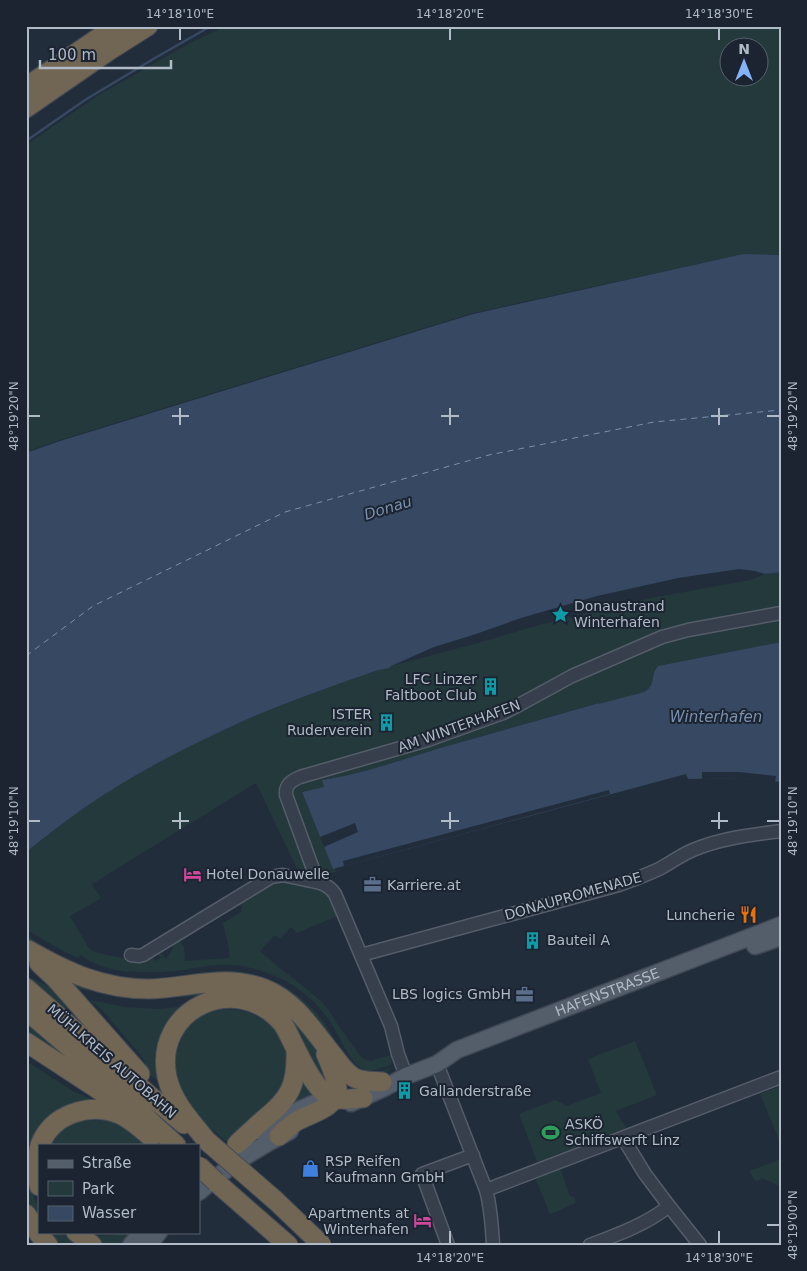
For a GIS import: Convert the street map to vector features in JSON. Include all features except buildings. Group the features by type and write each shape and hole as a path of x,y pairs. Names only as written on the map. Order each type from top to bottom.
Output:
{"highway":[{"path":"26,74 97,26"},
{"path":"26,87 116,26"},
{"path":"26,108 148,26"},
{"path":"27,949 78,976 129,988 169,988 223,981 255,985 276,994 291,1005 308,1022 346,1071 354,1078 382,1082"},
{"path":"27,949 55,978 178,1118"},
{"name":"MÜHLKREIS AUTOBAHN","path":"26,988 149,1095 201,1136"},
{"path":"322,1245 276,1201 201,1136 173,1096 167,1075 166,1057 169,1042 180,1021 202,1005 220,999 234,998 249,1001 266,1008 278,1018 288,1031 313,1079 324,1092 340,1099 363,1098"},
{"name":"MÜHLKREIS AUTOBAHN","path":"26,1010 104,1076 175,1144"},
{"path":"278,1136 294,1122 327,1106 337,1089 322,1040"},
{"path":"26,1042 155,1126"},
{"path":"237,1144 275,1112 287,1096 295,1075 296,1049"},
{"path":"41,1144 48,1131 59,1121 73,1113 95,1109 127,1118 161,1144"},
{"path":"38,1155 36,1168 38,1180"},
{"path":"200,1167 288,1245"},
{"path":"200,1172 216,1182"},
{"path":"26,1214 38,1232"},
{"path":"40,1234 48,1245"},
{"path":"78,1234 92,1245"}],"main road":[{"name":"HAFENSTRASSE","path":"437,1064 457,1050 781,925"},
{"name":"HAFENSTRASSE","path":"200,1191 237,1161 278,1136 363,1098 406,1076 437,1064 461,1060 771,940 781,938"},
{"name":"HAFENSTRASSE","path":"200,1170 237,1144 292,1112 333,1097 406,1076"},
{"path":"131,1245 140,1234"},
{"path":"148,1245 157,1234"}],"street":[{"name":"AM WINTERHAFEN","path":"312,881 313,870 286,795 287,786 296,778 428,740 503,713 572,676 662,637 688,630 781,613"},
{"name":"DONAUPROMENADE","path":"361,955 619,885 659,868 692,850 709,844 781,830"},
{"path":"130,955 143,955 271,877 283,875 326,885 335,894 391,1026 406,1076"},
{"path":"437,1064 486,1190 490,1204 493,1245"},
{"path":"486,1190 781,1077"},
{"path":"623,1138 645,1174 700,1245"},
{"path":"448,1245 422,1174 473,1156"},
{"path":"590,1245 638,1224 669,1206"}],"green space":[{"path":"226,26 781,26 781,255 743,254 473,313 26,452 26,145 97,96 190,43"},
{"path":"781,572 781,642 658,666 655,668 650,688 644,692 599,705 598,703 368,770 323,780 324,787 302,792 336,872 321,876 300,875 256,783 92,884 101,898 70,916 88,947 99,953 131,960 152,956 155,961 161,958 157,952 159,951 166,959 173,948 170,944 179,939 184,947 185,961 230,958 223,923 241,912 242,899 271,882 284,881 317,887 328,894 340,915 297,933 291,927 280,939 275,935 260,951 321,1001 362,1058 371,1061 391,1055 392,1064 370,1070 358,1066 349,1055 326,1016 314,1002 285,980 255,969 233,965 163,972 114,970 92,962 81,955 78,958 26,929 26,852 100,797 208,737 281,705 391,666 539,625 651,598 750,580 765,574"},
{"path":"26,934 64,959 91,969 120,976 150,979 204,972 230,971 243,972 269,979 286,987 315,1012 351,1065 360,1072 373,1073 393,1067 382,1073 360,1076 295,1000 165,983 97,977 32,944 26,939"},
{"path":"63,974 91,985 124,994 151,995 224,987 246,989 268,996 288,1010 308,1034 327,1067 332,1089 328,1091 320,1081 294,1033 279,1011 260,999 236,994 159,998 118,996 77,988"},
{"path":"26,976 64,993 114,1053 31,983"},
{"path":"90,1000 124,1007 158,1009 190,1006 161,1077 157,1080 151,1076 142,1057 102,1010"},
{"path":"220,1009 251,1013 281,1032 290,1044 291,1080 258,1120 226,1141 200,1119 176,1090 171,1050 193,1015"},
{"path":"26,1022 94,1080 26,1037"},
{"path":"635,1041 657,1095 616,1111 626,1128 537,1162 519,1114 555,1100 567,1106 601,1093 588,1059"},
{"path":"26,1061 73,1091 94,1100 53,1117 44,1144 38,1144 38,1162 30,1186 38,1204 38,1222 26,1197"},
{"path":"299,1073 320,1094 276,1115"},
{"path":"781,1086 781,1145 760,1094"},
{"path":"89,1115 123,1124 151,1144 51,1144 60,1127"},
{"path":"781,1159 781,1188 762,1178 756,1182 749,1171"},
{"path":"560,1168 570,1196 574,1197 576,1203 551,1214 535,1177"},
{"path":"46,1234 71,1234 86,1245 56,1245"},
{"path":"132,1234 123,1245 99,1245 94,1236"}],"water":[{"name":"Donau","path":"743,254 781,255 781,572 765,574 739,569 678,578 597,596 521,618 434,647 389,668 375,671 262,713 190,746 153,765 100,797 26,852 26,453 473,314"},
{"name":"Winterhafen","path":"781,642 781,788 780,782 743,778 688,779 686,774 333,869 302,792 324,787 322,780 367,770 599,703 644,692 652,683 654,672 658,666"}],"pier":[{"path":"702,772 739,772 776,776 775,782 743,778 702,779"},
{"path":"609,790 610,794 344,866 343,861"},
{"path":"355,823 358,832 324,847 320,837"}],"waterway":[{"path":"26,141 85,100 211,26"}],"ferry route":[{"path":"26,656 93,606 285,512 489,455 654,422 781,410"}],"place":[{"name":"Donaustrand Winterhafen","path":"560,614"},
{"name":"LFC Linzer Faltboot Club","path":"491,687"},
{"name":"ISTER Ruderverein","path":"386,722"},
{"name":"Hotel Donauwelle","path":"192,874"},
{"name":"Karriere.at","path":"373,885"},
{"name":"Luncherie","path":"749,915"},
{"name":"Bauteil A","path":"533,940"},
{"name":"LBS logics GmbH","path":"525,994"},
{"name":"Gallanderstraße","path":"405,1091"},
{"name":"ASKÖ Schiffswerft Linz","path":"551,1132"},
{"name":"RSP Reifen Kaufmann GmbH","path":"311,1169"},
{"name":"Apartments at Winterhafen","path":"423,1221"}]}
